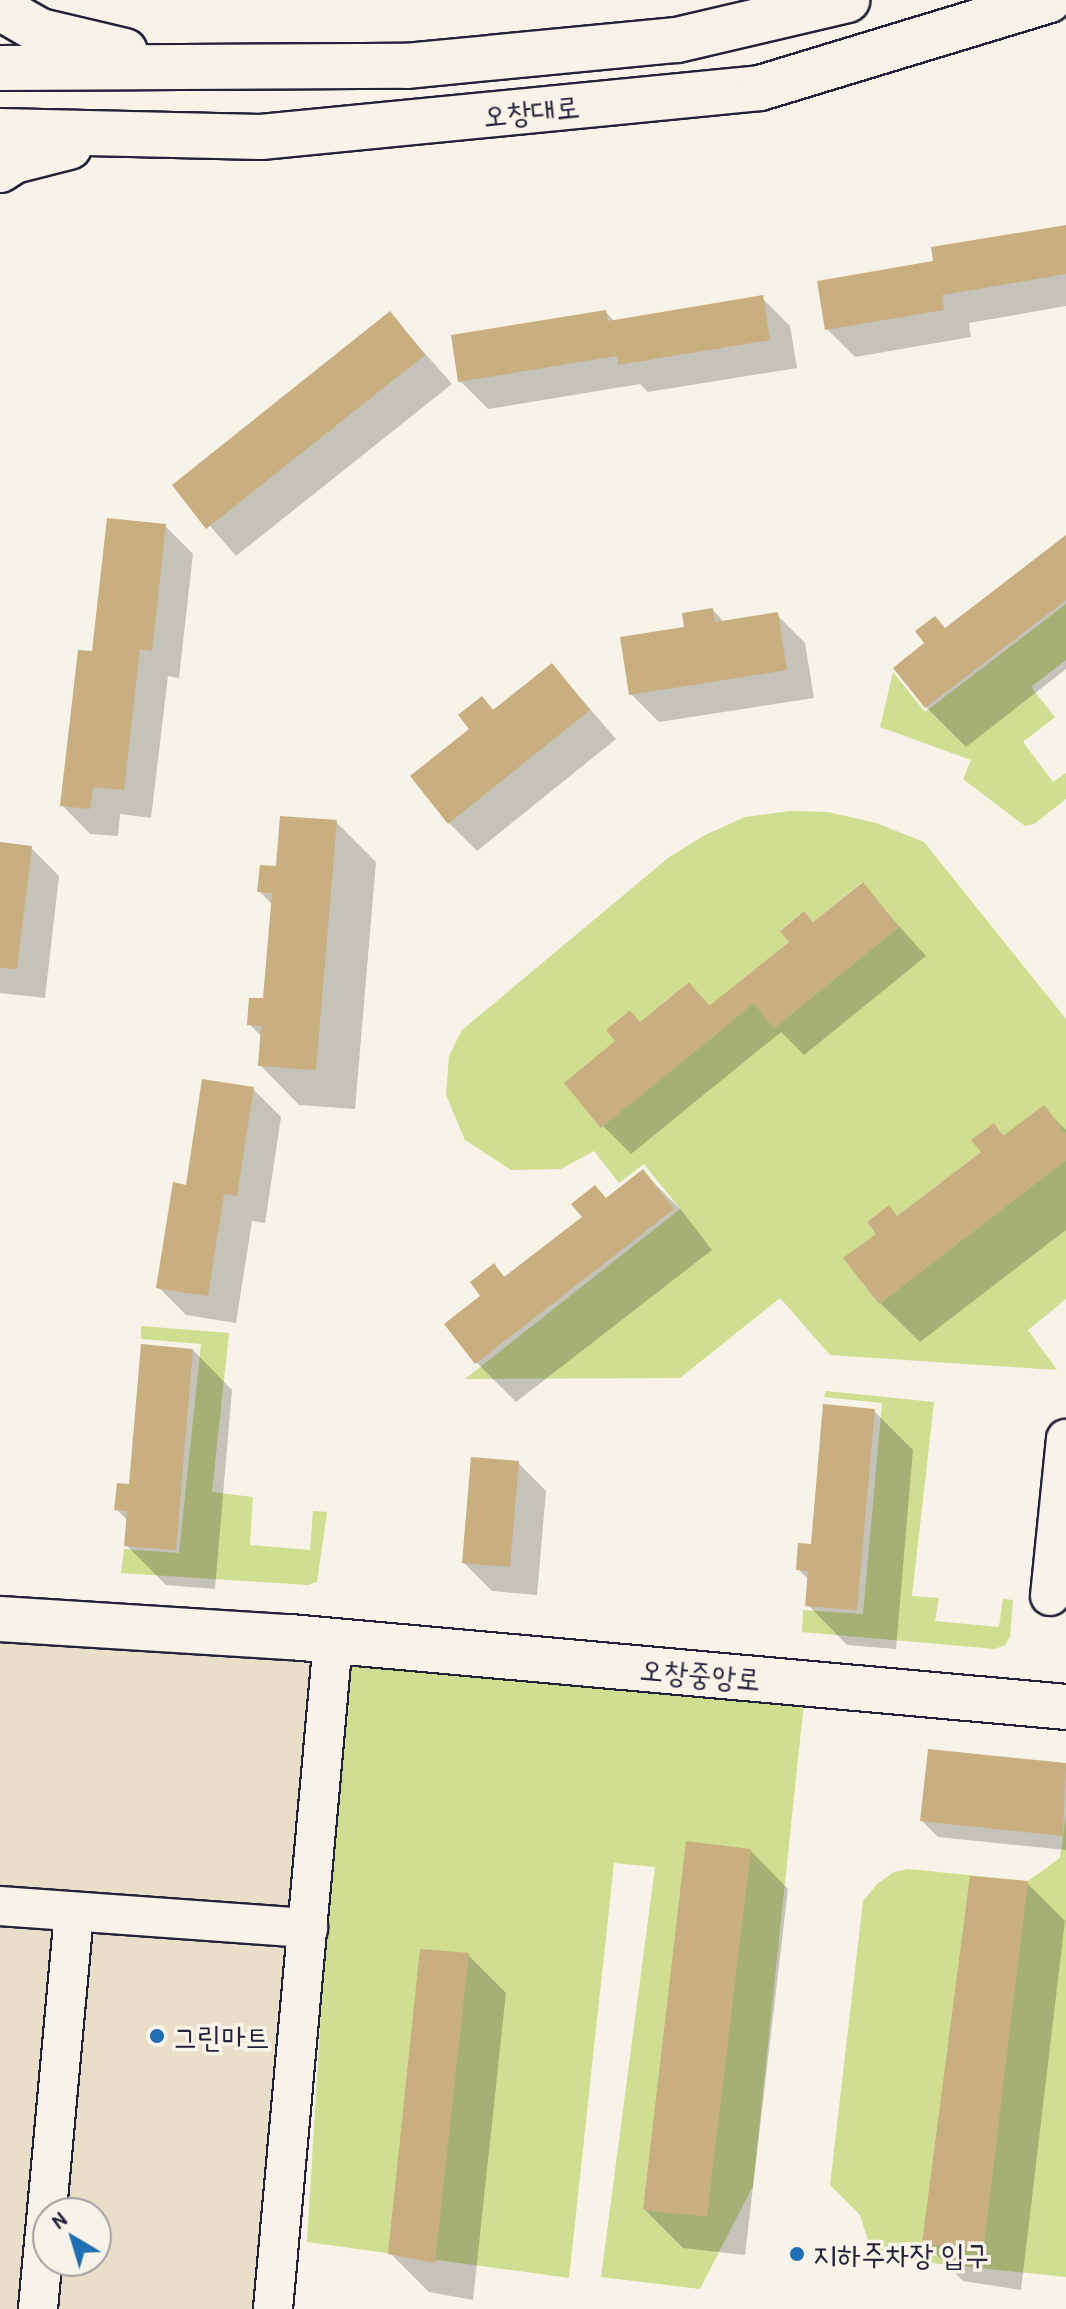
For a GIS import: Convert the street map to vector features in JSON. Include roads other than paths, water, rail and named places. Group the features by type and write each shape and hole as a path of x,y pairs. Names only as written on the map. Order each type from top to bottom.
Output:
{"main road":[{"name":"오창대로","path":"0,68 406,66 556,54 677,40 847,0"},
{"name":"오창대로","path":"0,131 261,137 760,88 1049,0"},
{"path":"0,8 40,31 189,67"},
{"path":"0,170 14,161 123,134"},
{"name":"오창중앙로","path":"0,1619 333,1641 1066,1707"}],"street":[{"path":"1050,1596 1066,1439"},
{"path":"273,2309 333,1641"},
{"path":"0,1906 308,1928"},
{"path":"38,2309 74,1912"}],"place":[{"name":"그린마트","path":"157,2036"},
{"name":"지하주차장 입구","path":"797,2254"}]}
